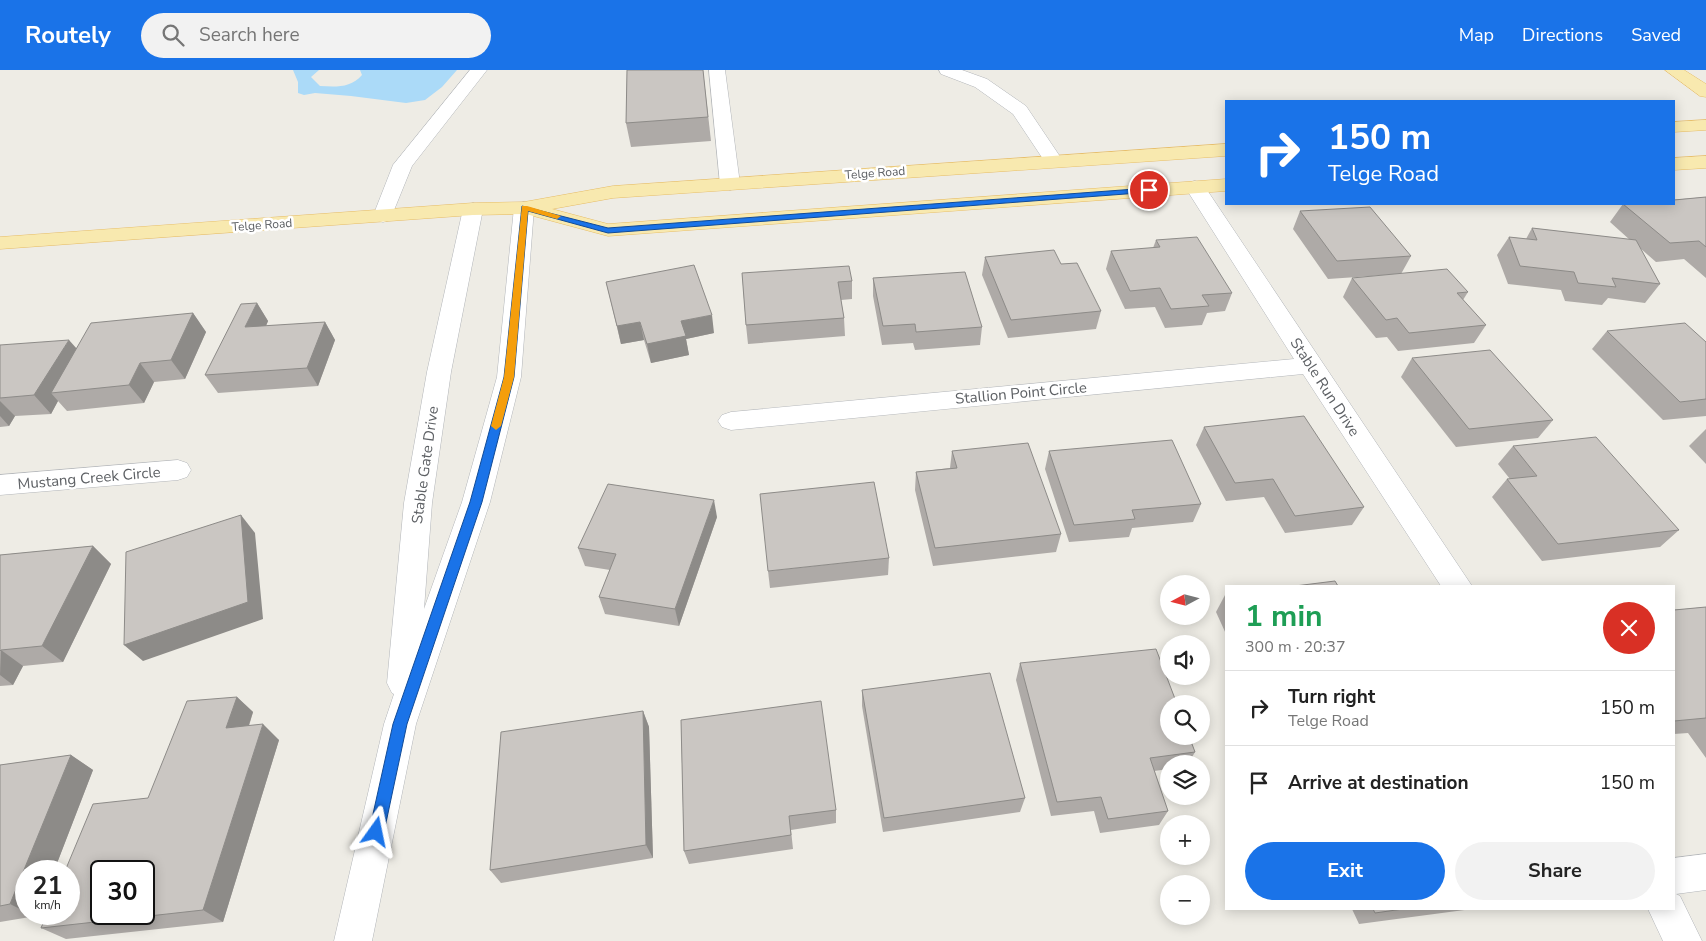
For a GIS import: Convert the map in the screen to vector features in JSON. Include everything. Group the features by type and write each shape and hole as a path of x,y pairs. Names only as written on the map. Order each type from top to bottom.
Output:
{"main road":[{"path":"1673,70 1706,92"},
{"path":"1675,127 1706,125"},
{"name":"Telge Road","path":"0,243 524,208 613,192 1225,150"},
{"path":"1675,164 1706,162"},
{"name":"Telge Road","path":"524,208 608,230 1225,185"}],"street":[{"path":"383,216 403,165 478,70"},
{"path":"717,70 730,184"},
{"path":"947,70 981,83 1020,110 1054,161"},
{"name":"Stable Run Drive","path":"1195,187 1310,366 1456,585"},
{"name":"Stable Gate Drive","path":"353,941 400,724 476,502 509,377 524,208"},
{"name":"Stable Gate Drive","path":"400,724 418,503 439,372 473,210"},
{"name":"Stallion Point Circle","path":"731,421 1310,366"},
{"name":"Mustang Creek Circle","path":"0,485 178,470"},
{"path":"1675,876 1706,872"},
{"path":"1668,910 1683,941"}],"water":[{"path":"293,70 319,70 311,77 320,86 332,87 343,86 358,79 362,75 360,70 457,70 442,87 425,100 406,103 315,93 304,95 298,93 298,82"}],"building":[{"path":"627,70 703,70 708,117 626,123"},
{"path":"1706,197 1706,247 1699,241 1670,243 1624,205 1675,205 1675,200"},
{"path":"1370,207 1411,256 1337,261 1300,211"},
{"path":"1532,228 1636,240 1660,284 1612,278 1616,287 1578,283 1574,272 1520,266 1509,237 1537,240"},
{"path":"1197,237 1232,293 1202,295 1209,306 1171,309 1160,288 1130,291 1111,251 1160,247 1156,240"},
{"path":"1054,250 1061,264 1077,263 1101,311 1011,320 985,257"},
{"path":"694,265 712,315 681,321 686,336 647,344 640,322 617,326 606,282"},
{"path":"849,266 852,281 838,282 844,318 746,325 742,273"},
{"path":"1447,269 1468,292 1457,293 1486,325 1409,333 1397,318 1386,320 1352,278"},
{"path":"965,272 982,327 916,332 915,324 883,326 873,278"},
{"path":"257,303 245,327 325,322 307,368 205,375 241,304"},
{"path":"193,313 171,360 140,363 129,385 51,393 91,323"},
{"path":"1685,323 1706,342 1706,399 1680,402 1607,331"},
{"path":"69,340 34,395 0,398 0,345"},
{"path":"1490,350 1553,420 1469,429 1412,358"},
{"path":"1304,416 1364,507 1295,516 1273,479 1235,483 1204,427"},
{"path":"1596,437 1679,530 1558,544 1507,479 1537,476 1513,446"},
{"path":"1172,440 1201,504 1132,510 1135,519 1074,525 1049,451"},
{"path":"1028,443 1061,534 935,548 916,472 957,468 952,451"},
{"path":"874,482 889,558 768,571 760,494"},
{"path":"608,484 714,500 675,609 599,597 616,554 578,548"},
{"path":"241,515 248,602 124,645 126,552"},
{"path":"93,546 42,646 0,651 0,555"},
{"path":"1335,581 1337,585 1303,585"},
{"path":"1706,607 1706,718 1675,721 1675,610"},
{"path":"1156,649 1160,659 1160,685 1170,685 1174,695 1160,695 1160,745 1192,745 1195,752 1160,755 1160,757 1150,758 1160,787 1160,805 1166,805 1168,811 1108,819 1101,797 1057,802 1020,663"},
{"path":"990,673 1025,798 884,818 862,690"},
{"path":"237,697 226,728 263,724 203,910 155,915 155,860 90,860 90,923 80,924 80,860 70,860 93,804 148,798 187,701"},
{"path":"821,701 836,810 789,816 791,835 684,851 681,720"},
{"path":"643,711 646,845 490,870 501,732"},
{"path":"71,755 28,860 15,860 15,892 10,904 0,906 0,765"},
{"path":"1374,910 1396,910 1375,913"},
{"path":"42,925 68,925 41,928"}],"slow traffic":[{"path":"496,426 509,377 524,208 557,216"}],"route":[{"path":"376,832 400,724 476,502 509,377 524,208 608,230 1149,190"}]}
